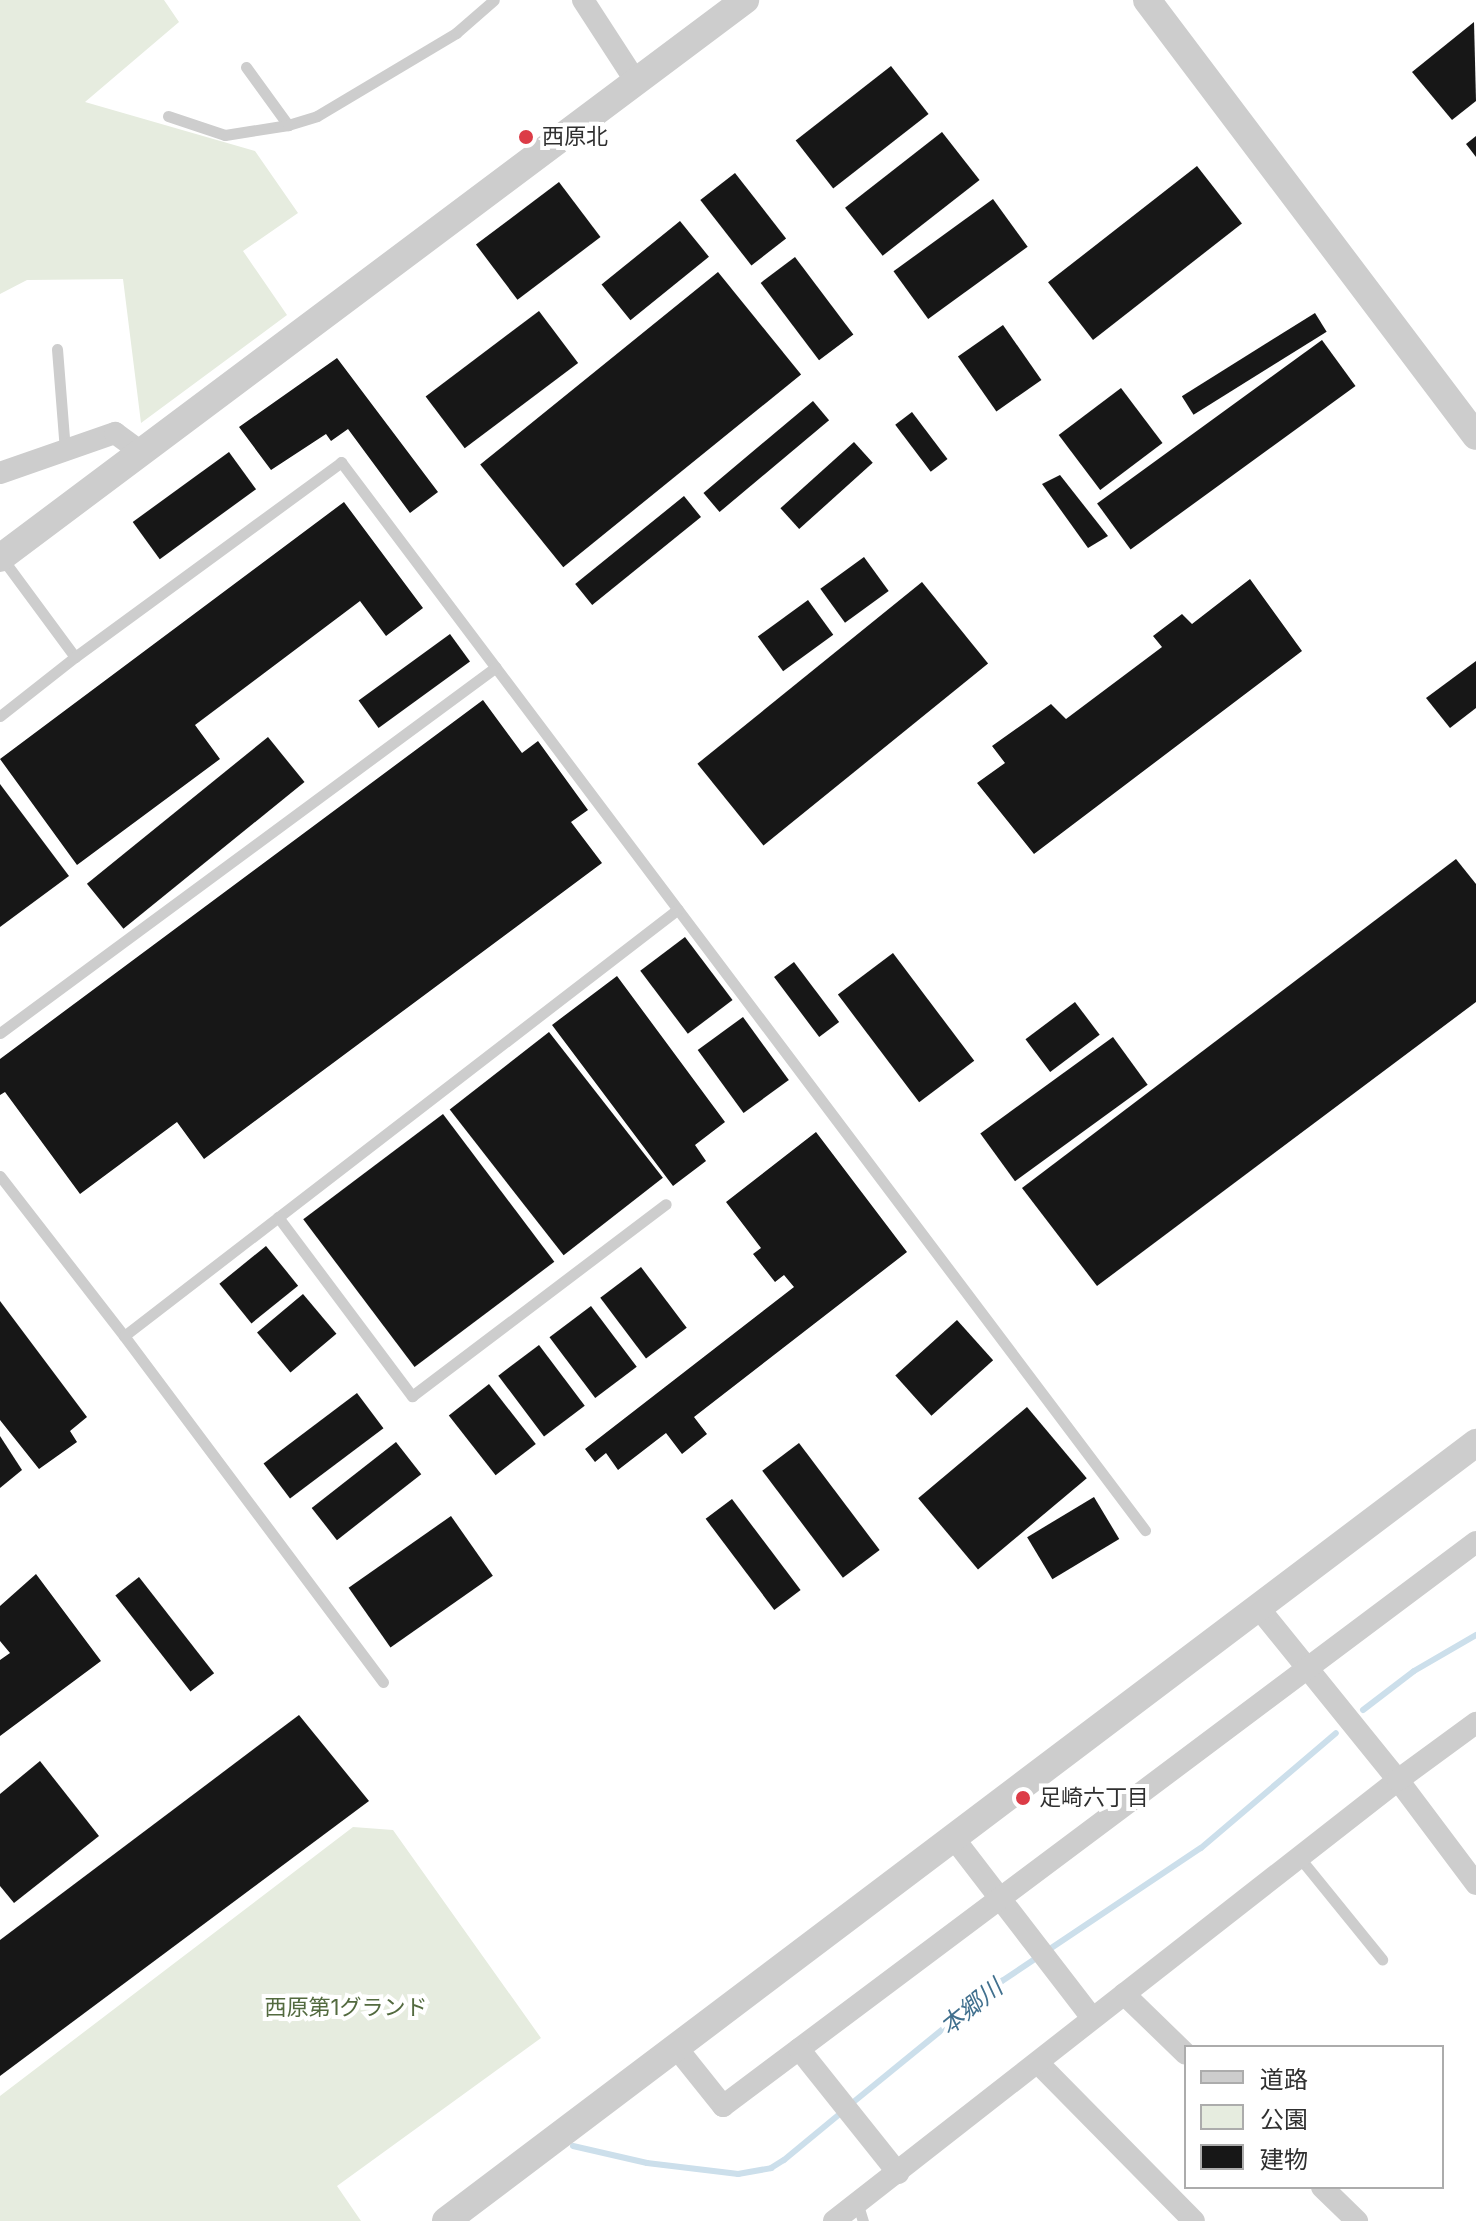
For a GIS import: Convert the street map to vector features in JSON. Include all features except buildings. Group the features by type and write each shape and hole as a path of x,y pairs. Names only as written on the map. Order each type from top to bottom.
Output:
{"street":[{"path":"583,0 635,80"},
{"path":"1,558 745,0"},
{"path":"1147,0 1476,436"},
{"path":"0,473 115,433 141,452"},
{"path":"446,2221 1476,1443"},
{"path":"675,2046 723,2106 1476,1542"},
{"path":"1257,1606 1398,1780 1476,1884"},
{"path":"834,2221 860,2213 898,2173 1092,2018 1476,1723"},
{"path":"952,1836 1092,2018"},
{"path":"1124,1994 1184,2052"},
{"path":"799,2049 898,2173"},
{"path":"1038,2063 1194,2221"},
{"path":"1324,2189 1357,2221"}],"lane":[{"path":"168,116 225,135 288,125 317,116 456,33 494,0"},
{"path":"246,67 288,125"},
{"path":"57,349 65,450"},
{"path":"0,716 75,657 341,462 1145,1530"},
{"path":"1,558 75,657"},
{"path":"0,1033 496,667"},
{"path":"124,1336 678,909"},
{"path":"0,1176 383,1682"},
{"path":"278,1217 412,1396 666,1204"},
{"path":"1299,1857 1382,1959"}],"green space":[{"path":"0,0 164,0 179,22 85,102 255,151 298,213 243,251 287,315 141,423 123,279 27,280 0,294"},
{"name":"西原第1グランド","path":"353,1827 393,1830 541,2038 337,2186 361,2221 0,2221 0,2096"}],"waterway":[{"name":"本郷川","path":"1363,1710 1414,1671 1476,1635"},
{"name":"本郷川","path":"851,2104 1002,1981 1201,1848 1336,1733"},
{"name":"本郷川","path":"573,2146 647,2163 738,2174 771,2168 842,2112"}],"place":[{"name":"西原北","path":"526,137"},
{"name":"足崎六丁目","path":"1023,1798"}]}
